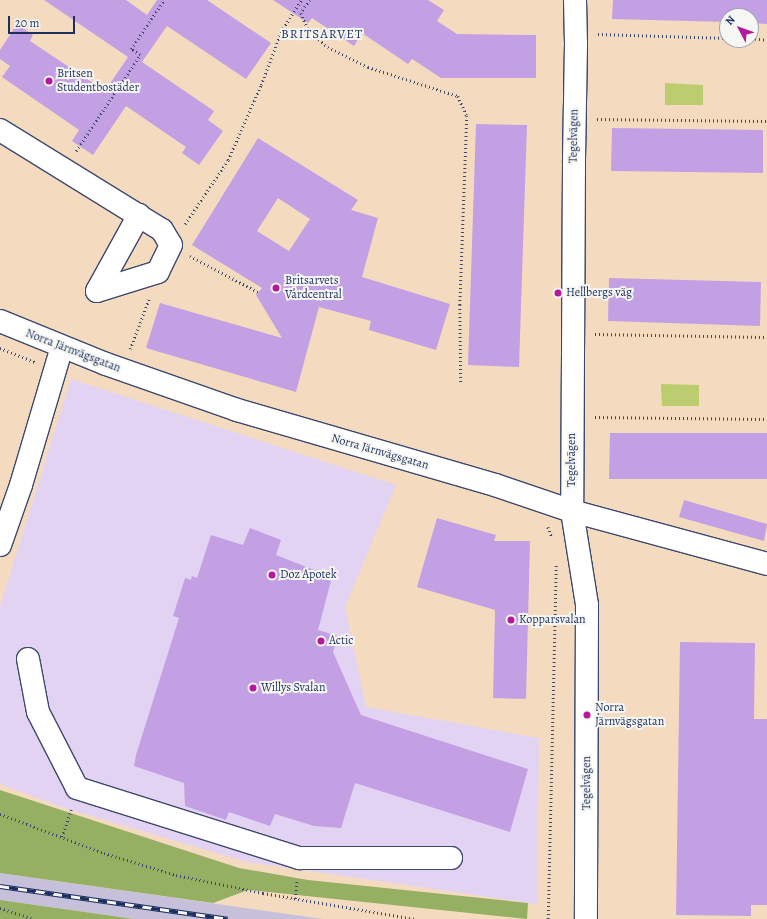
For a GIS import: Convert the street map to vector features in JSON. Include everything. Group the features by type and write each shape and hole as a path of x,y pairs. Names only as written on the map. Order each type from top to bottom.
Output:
{"street":[{"name":"Tegelvägen","path":"575,0 572,511 587,605 586,919"},
{"path":"0,130 139,215 162,230 171,246 158,272 97,291 139,215"},
{"name":"Norra Järnvägsgatan","path":"0,321 122,370 237,410 495,485 572,511 767,564"},
{"path":"0,545 62,347"},
{"path":"28,659 38,712 77,788 299,858 451,858"}],"path":[{"path":"79,146 140,55 131,48 164,0"},
{"path":"258,292 171,246 228,160 261,85 282,32 301,0"},
{"path":"310,0 301,13 309,32 328,47 368,67 458,96 467,116 460,305 461,384"},
{"path":"576,34 719,38"},
{"path":"575,119 767,121"},
{"path":"122,370 158,272"},
{"path":"573,334 767,337"},
{"path":"572,417 767,419"},
{"path":"548,919 556,559"},
{"path":"62,837 77,788"},
{"path":"0,814 104,852 184,877 270,895 415,919"},
{"path":"0,908 33,919"}],"shaded area":[{"path":"71,379 396,485 345,607 366,707 539,738 537,904 247,862 64,808 0,784 0,606"},
{"path":"0,873 323,919 134,919 0,900"}],"green space":[{"path":"665,83 703,85 703,105 665,105"},
{"path":"661,384 699,385 699,406 662,406"},
{"path":"0,790 239,868 308,880 528,903 527,919 248,890 213,903 0,873"},
{"path":"0,900 134,919 0,919"}],"building":[{"name":"Britsen Studentbostäder","path":"44,0 126,0 147,15 157,0 207,0 271,43 246,79 167,26 142,62 214,111 208,120 223,131 199,165 182,153 186,147 126,106 93,155 72,141 79,130 2,77 10,66 0,59 0,50 17,24 33,35 30,41 105,91 128,57"},
{"path":"273,0 428,0 444,10 437,21 457,34 536,35 536,78 441,78 412,59 408,64 362,33 354,46 312,18 308,23"},
{"path":"613,0 767,0 767,24 759,24 759,8 719,8 719,22 612,19"},
{"path":"476,124 527,125 519,367 468,365"},
{"path":"612,128 763,130 763,173 611,171"},
{"path":"258,138 358,200 351,210 378,218 362,277 450,304 436,350 369,330 371,321 319,307 296,392 146,348 160,303 282,338 256,295 262,288 192,245","holes":["278,198 310,219 289,251 257,231"]},
{"path":"609,278 761,282 760,326 608,321"},
{"path":"610,433 767,433 767,479 609,479"},
{"path":"684,500 767,524 764,541 679,517"},
{"path":"437,518 496,535 494,541 530,541 526,699 493,698 495,610 417,587"},
{"name":"Willys Svalan","path":"250,528 281,540 276,555 332,577 318,630 338,636 333,652 361,715 528,769 510,832 355,783 341,828 314,826 275,814 270,826 229,812 226,820 185,806 184,783 134,766 136,755 179,618 173,616 185,578 191,580 192,576 197,578 211,535 243,545"},
{"path":"680,642 755,643 754,719 767,719 767,905 751,905 751,916 676,915"}],"railway":[{"path":"0,886 228,919"}],"place":[{"name":"Britsen Studentbostäder","path":"49,81"},
{"name":"Britsarvets Vårdcentral","path":"276,288"},
{"name":"Hellbergs väg","path":"558,293"},
{"name":"Doz Apotek","path":"272,575"},
{"name":"Kopparsvalan","path":"511,620"},
{"name":"Actic","path":"321,641"},
{"name":"Willys Svalan","path":"253,688"},
{"name":"Norra Järnvägsgatan","path":"587,715"}],"district":[{"name":"BRITSARVET","path":"322,34"}]}
